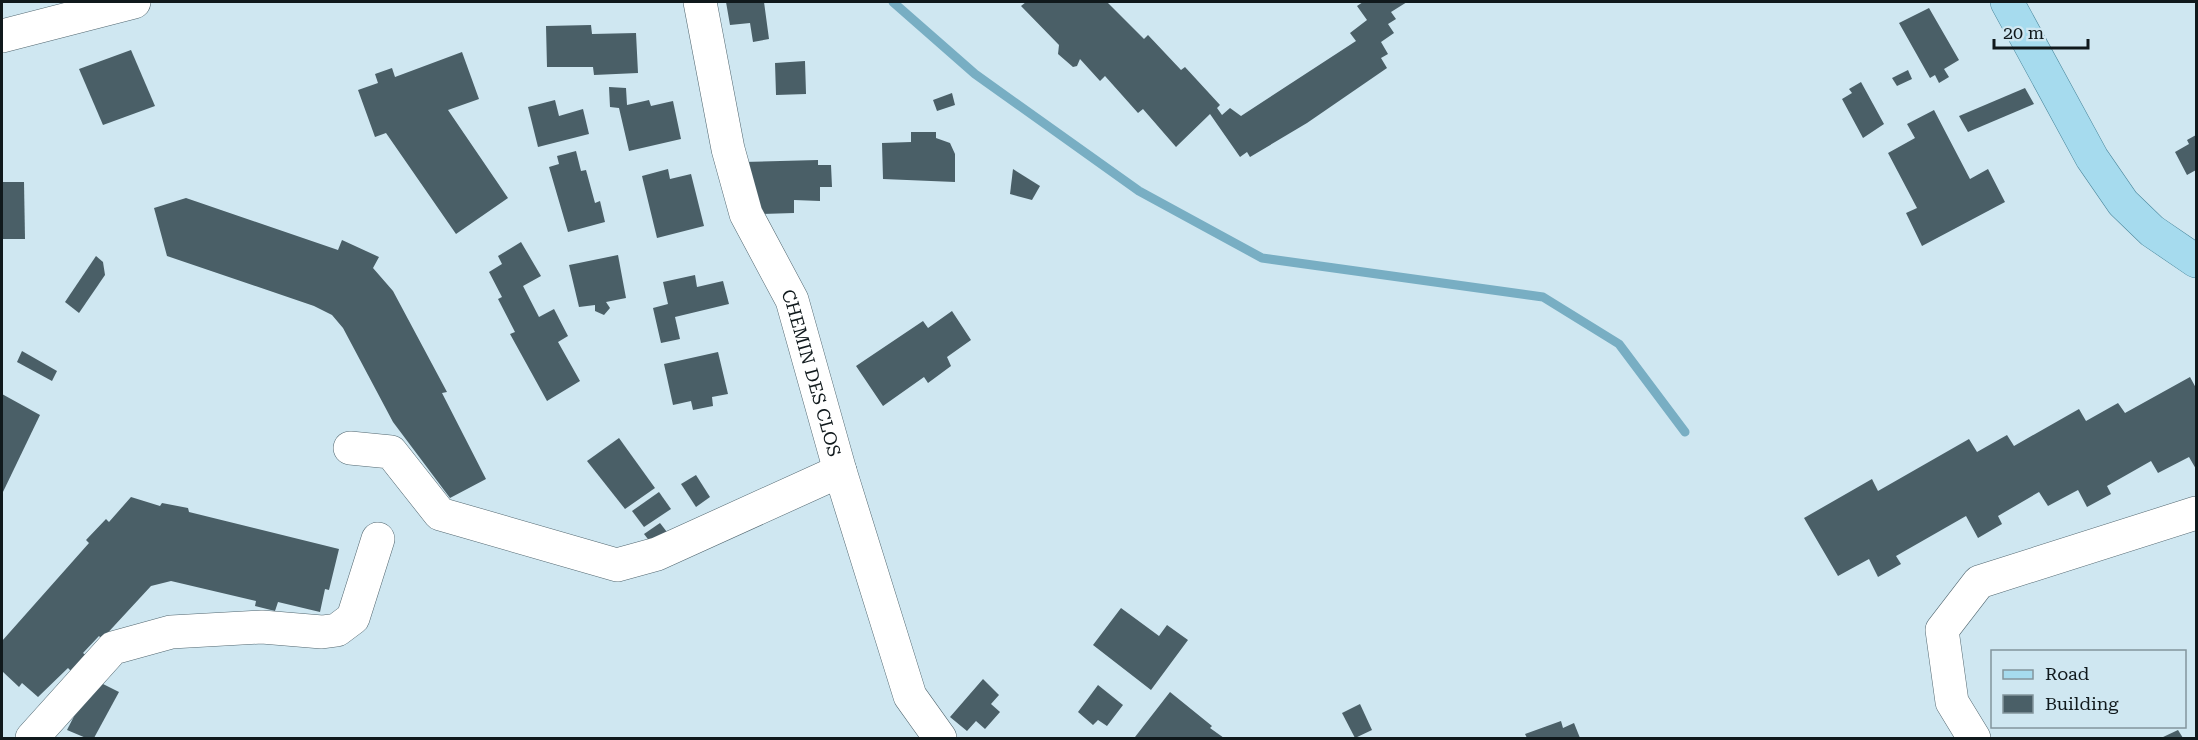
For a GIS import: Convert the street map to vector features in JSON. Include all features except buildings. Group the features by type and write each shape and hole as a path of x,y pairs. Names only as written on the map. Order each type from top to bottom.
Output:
{"main road":[{"path":"2007,2 2092,158 2123,203 2152,231 2196,261"},
{"path":"2027,2 2036,58"}],"street":[{"path":"2,36 134,2"},
{"name":"CHEMIN DES CLOS","path":"700,2 728,149 746,214 792,300 840,471 910,696 940,738"},
{"path":"350,448 391,452 440,514 617,565 657,554 765,503 840,471"},
{"path":"1974,738 1952,702 1942,630 1979,582 2196,513"},
{"path":"32,738 113,648 171,632 262,627 322,632 337,630 353,618 378,539"}],"waterway":[{"path":"893,2 975,74 1139,191 1262,258 1543,297 1619,344 1685,432"}]}
